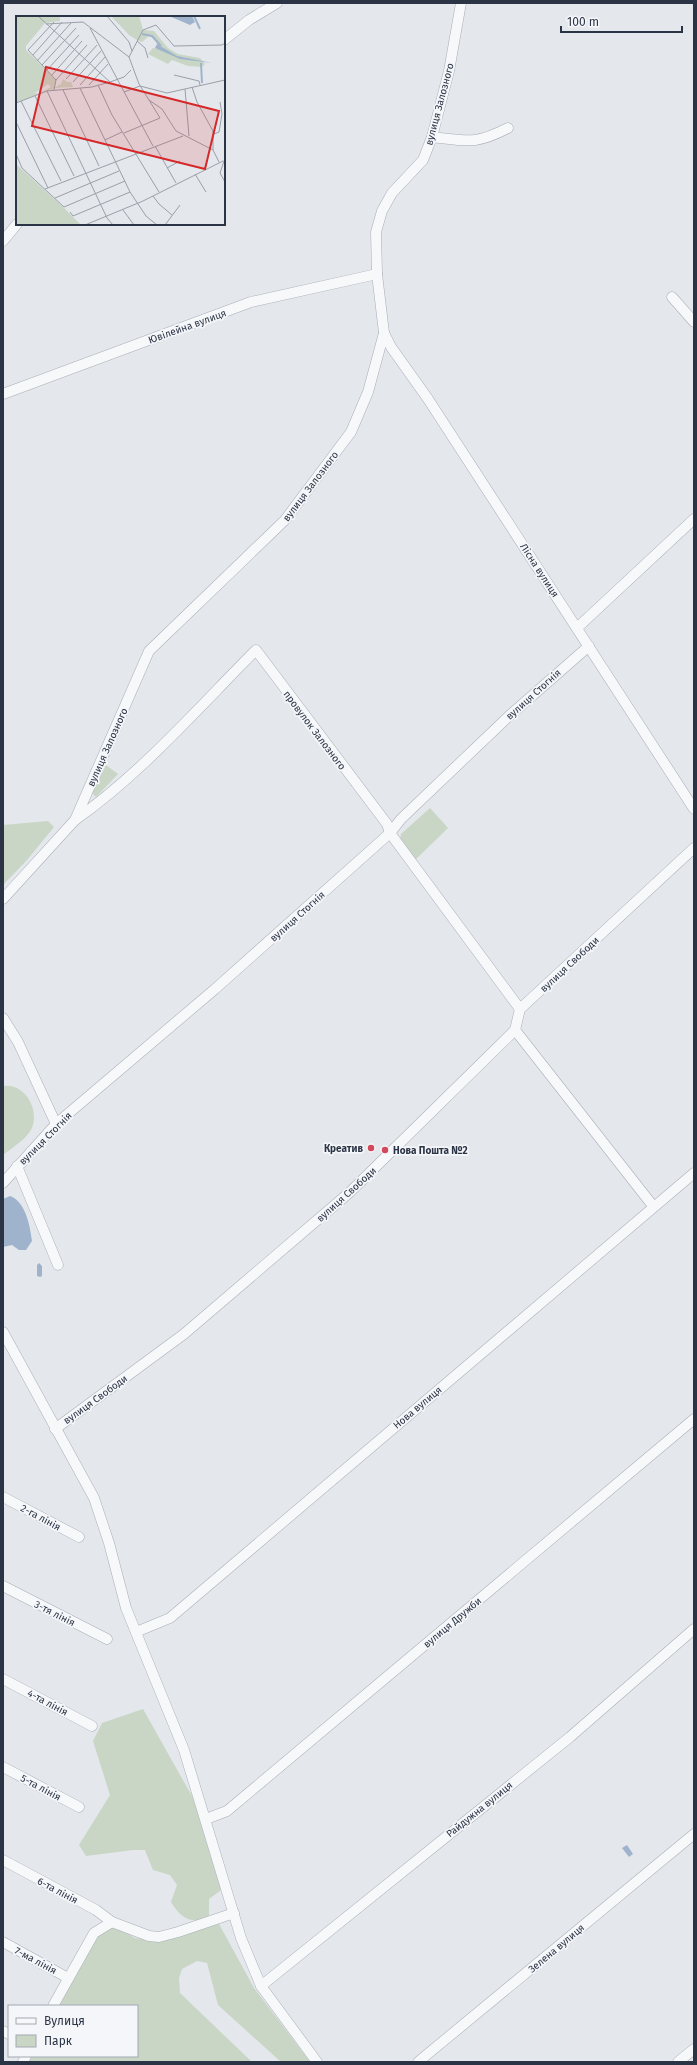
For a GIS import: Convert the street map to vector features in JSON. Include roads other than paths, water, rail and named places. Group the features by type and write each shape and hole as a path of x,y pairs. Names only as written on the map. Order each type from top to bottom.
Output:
{"street":[{"path":"225,39 249,20 277,3"},
{"name":"вулиця Залозного","path":"3,899 76,820 149,651 285,520 351,432 368,392 384,333 377,274 376,232 382,211 392,193 423,160 432,137 449,71 462,3"},
{"path":"432,137 472,142 488,138 508,128"},
{"path":"3,241 16,225"},
{"name":"Ювілейна вулиця","path":"3,394 251,302 377,274"},
{"path":"672,297 694,322"},
{"name":"Лісна вулиця","path":"384,333 391,347 428,399 578,627 694,809"},
{"path":"578,627 694,519"},
{"name":"вулиця Стогнія","path":"3,1183 56,1124 215,989 390,833 401,819 509,716 589,646"},
{"name":"провулок Залозного","path":"76,820 100,803 153,753 256,650 387,824 390,833 520,1009"},
{"name":"вулиця Свободи","path":"520,1009 694,848"},
{"path":"520,1009 515,1030 653,1206"},
{"path":"3,1018 18,1042 56,1124"},
{"name":"вулиця Свободи","path":"55,1429 184,1334 350,1192 515,1030"},
{"path":"17,1166 58,1265"},
{"name":"Нова вулиця","path":"136,1632 170,1618 653,1206 694,1173"},
{"path":"3,1332 94,1498 109,1543 126,1608 184,1750 242,1938 261,1986 317,2062"},
{"name":"вулиця Дружби","path":"206,1819 227,1811 694,1419"},
{"name":"2-га лінія","path":"3,1497 79,1537"},
{"name":"3-тя лінія","path":"3,1586 107,1639"},
{"name":"Райдужна вулиця","path":"261,1986 570,1737 694,1629"},
{"name":"4-та лінія","path":"3,1679 92,1726"},
{"name":"5-та лінія","path":"3,1767 79,1807"},
{"name":"Зелена вулиця","path":"418,2062 694,1834"},
{"name":"6-та лінія","path":"3,1860 96,1910 112,1922 149,1936 160,1936 234,1913"},
{"path":"54,2005 94,1933 112,1922"},
{"name":"7-ма лінія","path":"3,1942 68,1978"},
{"path":"678,2062 694,2048"}],"water":[{"path":"10,1196 20,1203 30,1228 32,1241 26,1250 19,1250 12,1245 3,1247 3,1199"},
{"path":"39,1263 42,1266 42,1276 40,1277 37,1276 37,1265"},
{"path":"627,1845 633,1854 629,1857 622,1848"}],"place":[{"name":"Креатив","path":"371,1148"},
{"name":"Нова Пошта №2","path":"385,1150"}]}
